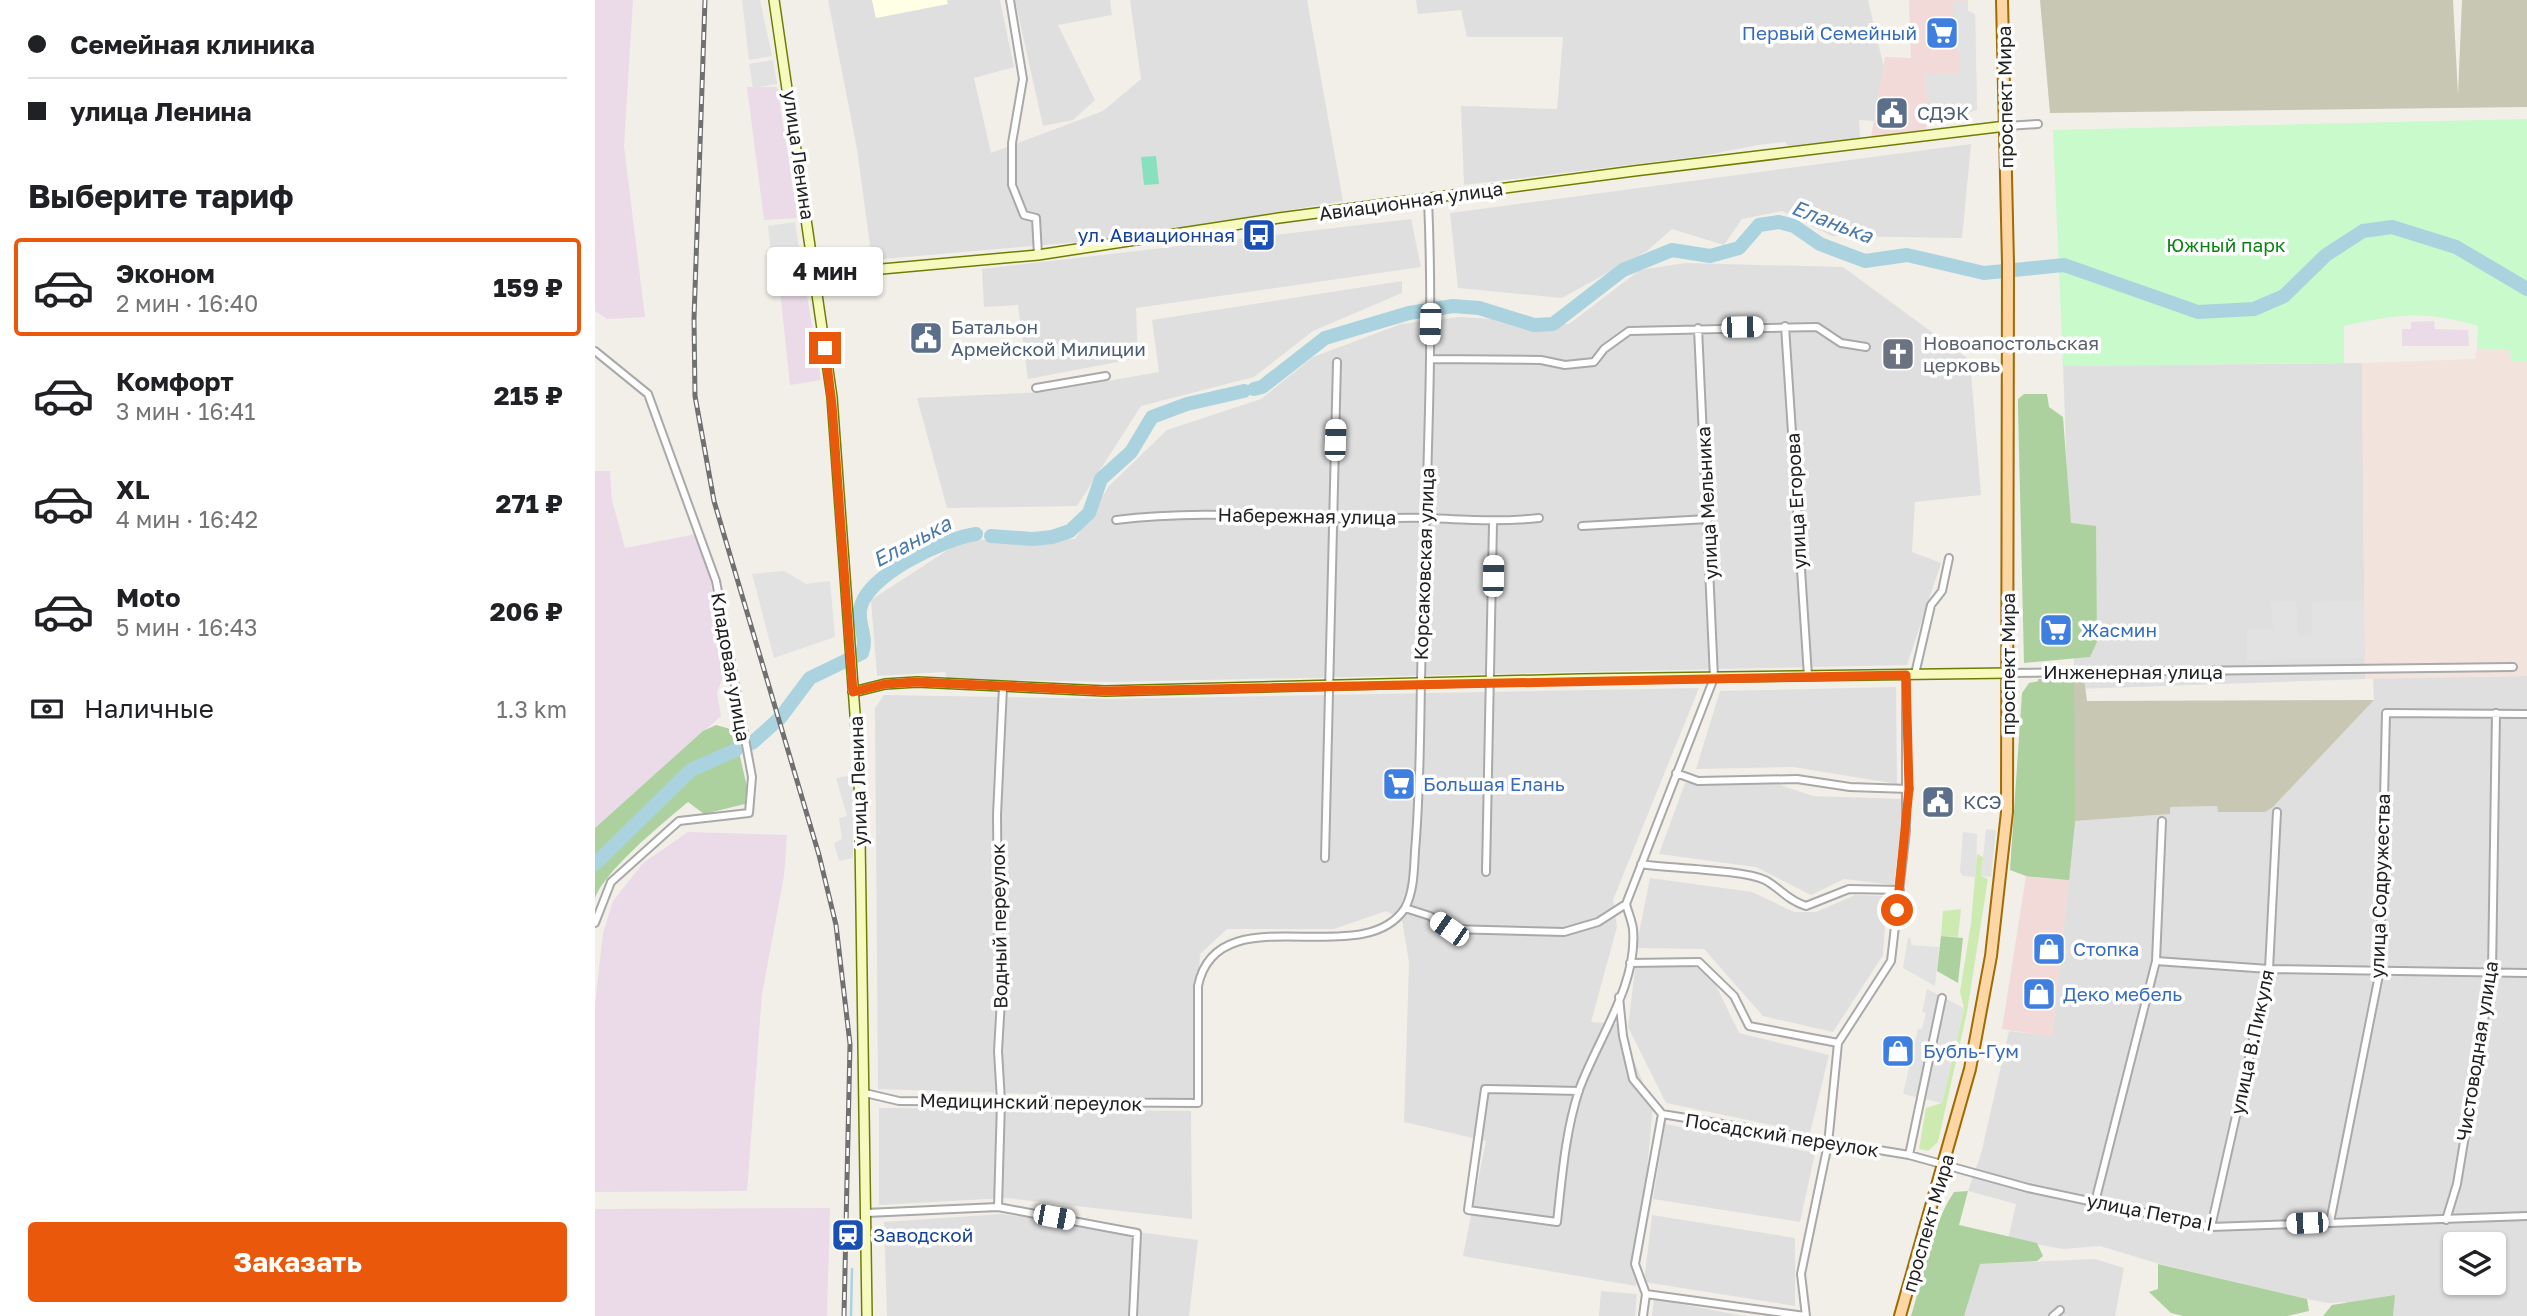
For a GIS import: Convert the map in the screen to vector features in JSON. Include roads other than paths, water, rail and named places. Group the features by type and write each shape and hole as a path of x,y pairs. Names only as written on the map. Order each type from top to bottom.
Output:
{"main road":[{"name":"проспект Мира","path":"1900,1316 1970,1069 2000,895 2007,812 2008,263 2002,0"}],"street":[{"name":"улица Ленина","path":"774,0 832,405 859,769 867,1316"},
{"path":"1010,0 1023,79 1013,143 1012,185 1024,215 1036,218 1038,255"},
{"path":"2006,126 2038,124"},
{"name":"Авиационная улица","path":"815,275 1038,255 1428,199 2006,126"},
{"name":"Корсаковская улица","path":"1405,908 1412,886 1421,785 1421,683 1431,359 1428,199"},
{"name":"улица Егорова","path":"1785,326 1808,676"},
{"path":"1431,359 1541,360 1565,365 1594,362 1604,348 1629,331 1698,328 1817,327 1841,343 1866,347"},
{"name":"улица Мельника","path":"1698,328 1714,678"},
{"name":"Кладовая улица","path":"595,351 648,394 716,581 752,777 749,813 679,821 611,882 595,923"},
{"path":"1325,858 1338,362"},
{"path":"1036,388 1106,376"},
{"name":"Набережная улица","path":"1117,520 1150,516 1245,514 1333,519 1426,518 1493,523 1539,518"},
{"path":"1582,526 1708,519"},
{"path":"1486,872 1492,683 1493,523"},
{"path":"1646,1294 1806,1316 1801,1274 1828,1144 1838,1043 1891,961 1909,789 1910,674 1931,605 1942,591 1949,558"},
{"name":"Инженерная улица","path":"853,692 885,684 916,682 1105,691 1910,674 2513,667"},
{"path":"1405,908 1430,916 1449,929 1564,932 1598,922 1626,904 1714,678"},
{"name":"Водный переулок","path":"998,1207 1001,1101 998,1051 1003,966 998,929 997,814 1003,687"},
{"name":"улица Содружества","path":"2330,1222 2380,970 2386,713 2496,713"},
{"path":"2496,713 2527,714"},
{"name":"Чистоводная улица","path":"2446,1220 2456,1184 2492,972 2496,713"},
{"path":"1676,773 1698,781 1797,779 1850,787 1909,789"},
{"name":"улица В.Пикуля","path":"2211,1227 2269,969 2277,812"},
{"path":"2095,1202 2156,961 2162,821"},
{"path":"1641,864 1765,880 1790,901 1806,906 1849,889 1900,890"},
{"name":"Посадский переулок","path":"1579,1091 1485,1089 1468,1210 1557,1222 1566,1144 1579,1091 1619,997 1630,963 1633,930 1626,904"},
{"name":"Медицинский переулок","path":"865,1093 899,1101 1198,1103 1198,986 1200,976 1213,957 1224,948 1248,939 1369,932 1381,927 1405,908"},
{"path":"2156,961 2269,969 2527,973"},
{"path":"1630,963 1699,962 1734,996 1749,1026 1838,1043"},
{"name":"Посадский переулок","path":"1619,997 1623,1036 1633,1079 1662,1114 1828,1144 1909,1155 1945,1164"},
{"path":"1909,1155 1942,998"},
{"path":"1643,1316 1646,1294 1635,1264 1662,1114"},
{"name":"улица Петра I","path":"1945,1164 2095,1202 2211,1227 2527,1216"},
{"path":"866,1213 998,1207 1137,1233 1133,1316"},
{"path":"2053,1316 2060,1310"}],"waterway":[{"name":"Еланька","path":"1254,389 1262,387 1325,338 1409,313 1453,306 1479,308 1534,325 1553,324 1623,270 1672,250 1710,256 1739,248 1759,225 1779,222 1794,226 1820,244 1865,261 1907,255 1984,273 2064,265 2198,312 2254,309 2284,296 2326,255 2363,231 2392,227 2456,247 2527,289"},
{"name":"Еланька","path":"991,536 1033,539 1070,531 1089,513 1101,479 1131,452 1152,417 1187,404 1244,391"},
{"name":"Еланька","path":"752,743 780,718 810,678 862,653 864,642 860,610 865,597 876,584 909,560 946,543 976,534"},
{"name":"Еланька","path":"595,864 691,770 736,750"},
{"path":"851,1316 852,1269"}],"railway":[{"path":"705,0 694,319 695,396 714,501 819,855 836,925 850,1044 844,1316"}],"place":[{"name":"Первый Семейный","path":"1942,33"},
{"name":"СДЭК","path":"1892,113"},
{"name":"ул. Авиационная","path":"1259,235"},
{"name":"Батальон Армейской Милиции","path":"926,338"},
{"name":"Новоапостольская церковь","path":"1898,354"},
{"name":"Жасмин","path":"2056,630"},
{"name":"Большая Елань","path":"1399,784"},
{"name":"КСЭ","path":"1938,802"},
{"name":"Стопка","path":"2049,949"},
{"name":"Деко мебель","path":"2039,994"},
{"name":"Бубль-Гум","path":"1898,1051"},
{"name":"Заводской","path":"848,1235"}],"park label":[{"name":"Южный парк","path":"2226,245"}]}
